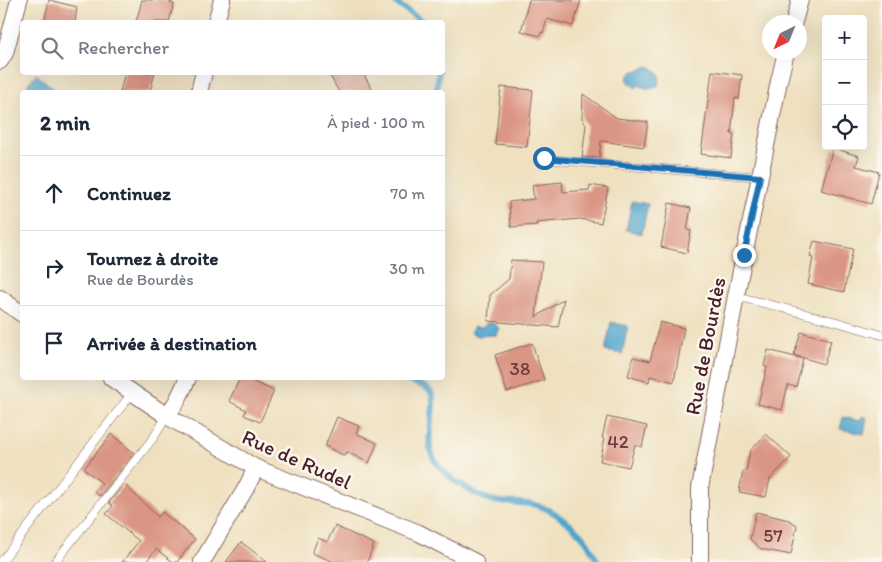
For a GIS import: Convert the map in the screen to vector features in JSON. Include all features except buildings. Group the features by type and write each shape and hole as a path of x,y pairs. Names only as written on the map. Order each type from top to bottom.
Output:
{"street":[{"path":"0,61 5,52 19,0"},
{"path":"217,20 222,0"},
{"path":"796,15 800,0"},
{"name":"Rue de Bourdès","path":"700,562 700,488 736,296 784,60"},
{"path":"200,90 203,75"},
{"path":"0,298 20,313"},
{"name":"Rue de Rudel","path":"114,380 167,416 256,468 419,533 475,562"},
{"path":"167,416 187,380"},
{"path":"202,562 256,468"}],"lane":[{"path":"544,158 760,177"},
{"path":"736,296 882,335"},
{"path":"1,562 132,393"},
{"path":"55,562 154,436 167,416"}],"water":[{"path":"647,66 652,67 659,73 660,79 657,86 651,89 638,85 636,88 630,84 627,78 629,75"},
{"path":"37,75 56,90 33,90 27,85"},
{"path":"632,201 648,204 642,234 626,230"},
{"path":"611,322 628,326 622,354 605,351"},
{"path":"487,323 493,323 499,328 496,335 477,336 470,332 474,326 482,327"},
{"path":"862,416 867,418 864,434 840,429 843,417 860,421"}],"waterway":[{"path":"392,0 420,20"},
{"path":"436,90 439,75"},
{"path":"405,380 427,388 433,397 430,442 431,452 440,468 455,481 483,497 501,502 525,503 545,508 572,526 583,537 598,562"}],"route":[{"path":"544,158 760,177 744,255"}]}
